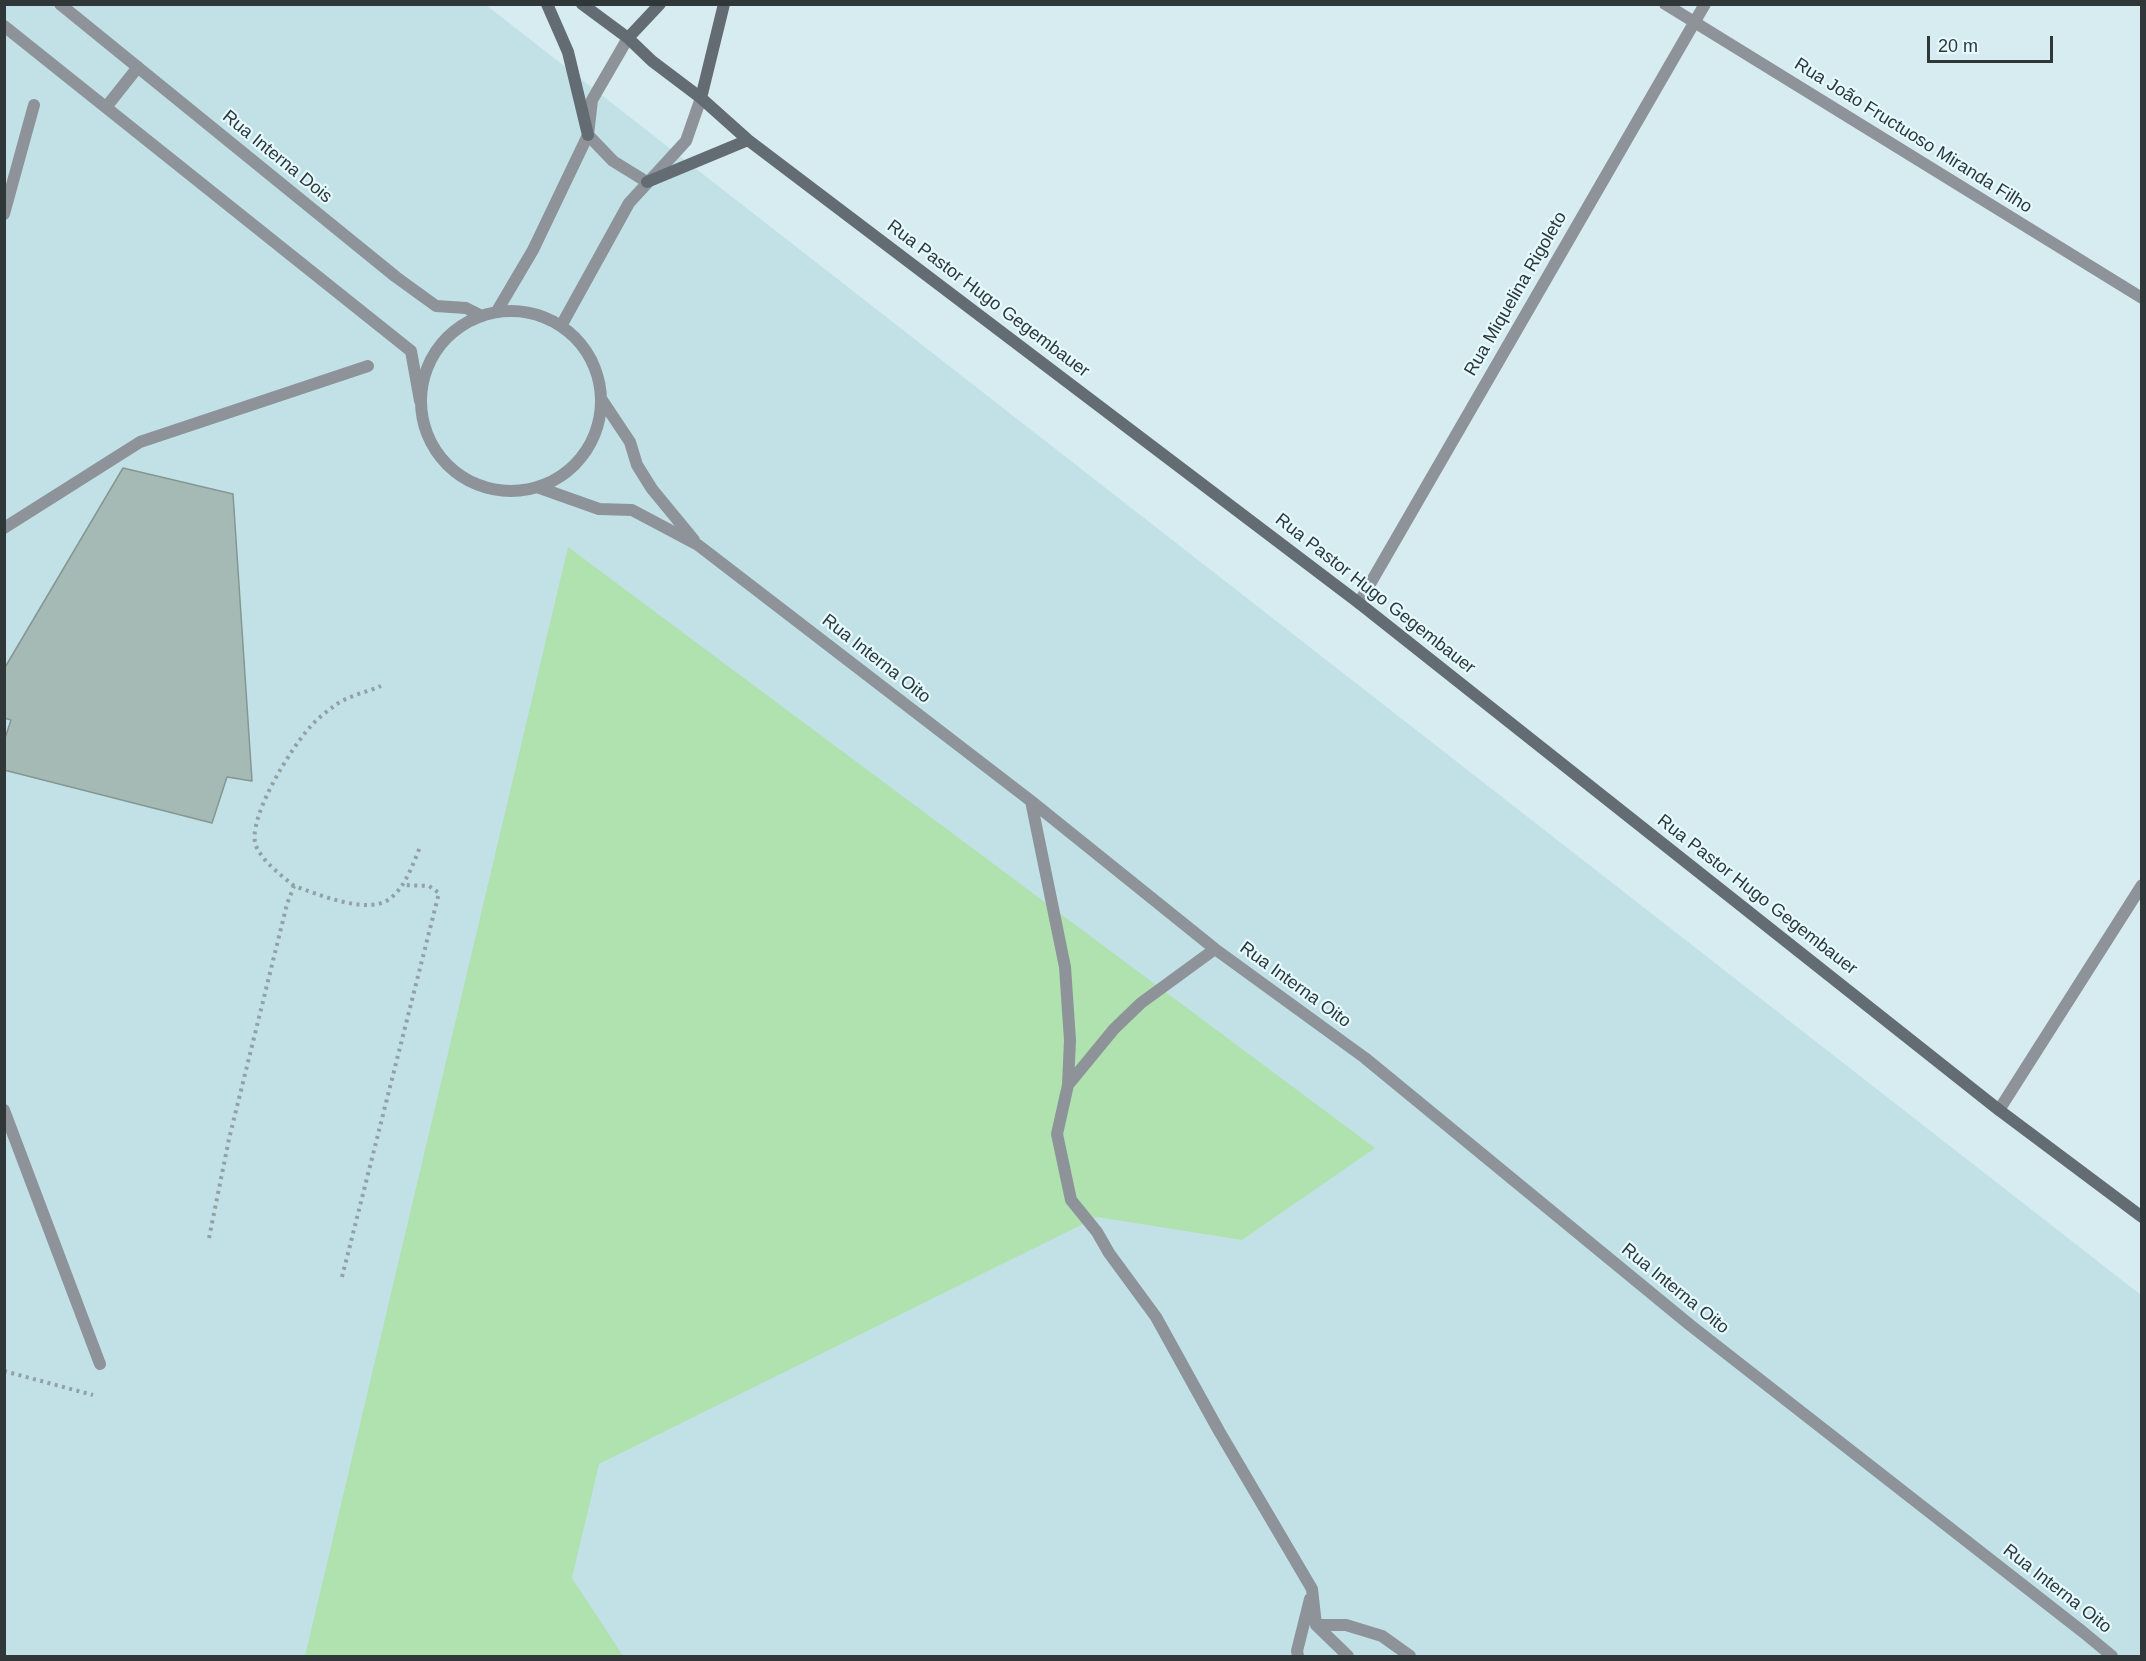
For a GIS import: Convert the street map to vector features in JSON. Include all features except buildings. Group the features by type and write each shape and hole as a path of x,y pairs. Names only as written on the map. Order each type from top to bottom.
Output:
{"main road":[{"path":"547,4 568,52 588,135"},
{"name":"Rua Pastor Hugo Gegembauer","path":"582,4 628,38 652,61 701,98 748,140 1359,603 1999,1110 2142,1217"},
{"path":"628,38 660,4"},
{"path":"701,98 724,4"},
{"path":"647,182 748,140"}],"street":[{"name":"Rua Interna Dois","path":"60,4 396,277 436,306 466,308 482,316"},
{"name":"Rua João Fructuoso Miranda Filho","path":"1665,4 2142,298"},
{"name":"Rua Miquelina Rigoleto","path":"1359,603 1705,4"},
{"path":"4,26 411,351 425,429 440,460 479,485 512,491 537,487 563,474 584,454 597,429 602,400 597,371 583,346 561,326 542,316 520,311 497,311 482,316 448,336 433,355 424,377 420,401"},
{"path":"497,311 533,250 588,135 592,100 628,38"},
{"path":"107,106 138,67"},
{"path":"561,326 629,203 686,141 701,98"},
{"path":"4,214 34,105"},
{"path":"588,135 613,161 647,182"},
{"path":"4,528 140,442 368,366"},
{"name":"Rua Interna Oito","path":"602,400 630,442 637,465 652,489 699,545"},
{"name":"Rua Interna Oito","path":"537,487 599,509 632,510 699,545 1031,801 1215,949 1365,1058 1690,1325 2112,1656"},
{"name":"Rua Interna Oito","path":"1031,801 1065,967 1070,1040 1068,1085 1057,1134 1071,1200 1097,1232 1109,1253 1156,1317 1312,1589 1316,1625"},
{"path":"1999,1110 2142,885"},
{"name":"Rua Interna Oito","path":"1068,1085 1114,1029 1141,1003 1215,949"},
{"path":"4,1110 100,1364"},
{"path":"1298,1656 1297,1651 1312,1589"},
{"path":"1316,1625 1348,1656"},
{"path":"1316,1625 1346,1625 1382,1636 1410,1656"}],"path":[{"path":"381,686 337,703 310,727 288,756 269,791 254,828 256,845 263,856 294,886 342,902 366,905 380,904 391,898 401,885 421,845"},
{"path":"342,1277 439,893 429,886 401,885"},
{"path":"209,1238 229,1138 284,915 294,886"},
{"path":"4,1371 93,1395"}],"shaded area":[{"path":"5,5 486,5 2141,1295 2141,1656 5,1656"}],"green space":[{"path":"568,547 1375,1148 1242,1240 1097,1217 599,1464 572,1578 623,1656 305,1656"}]}
